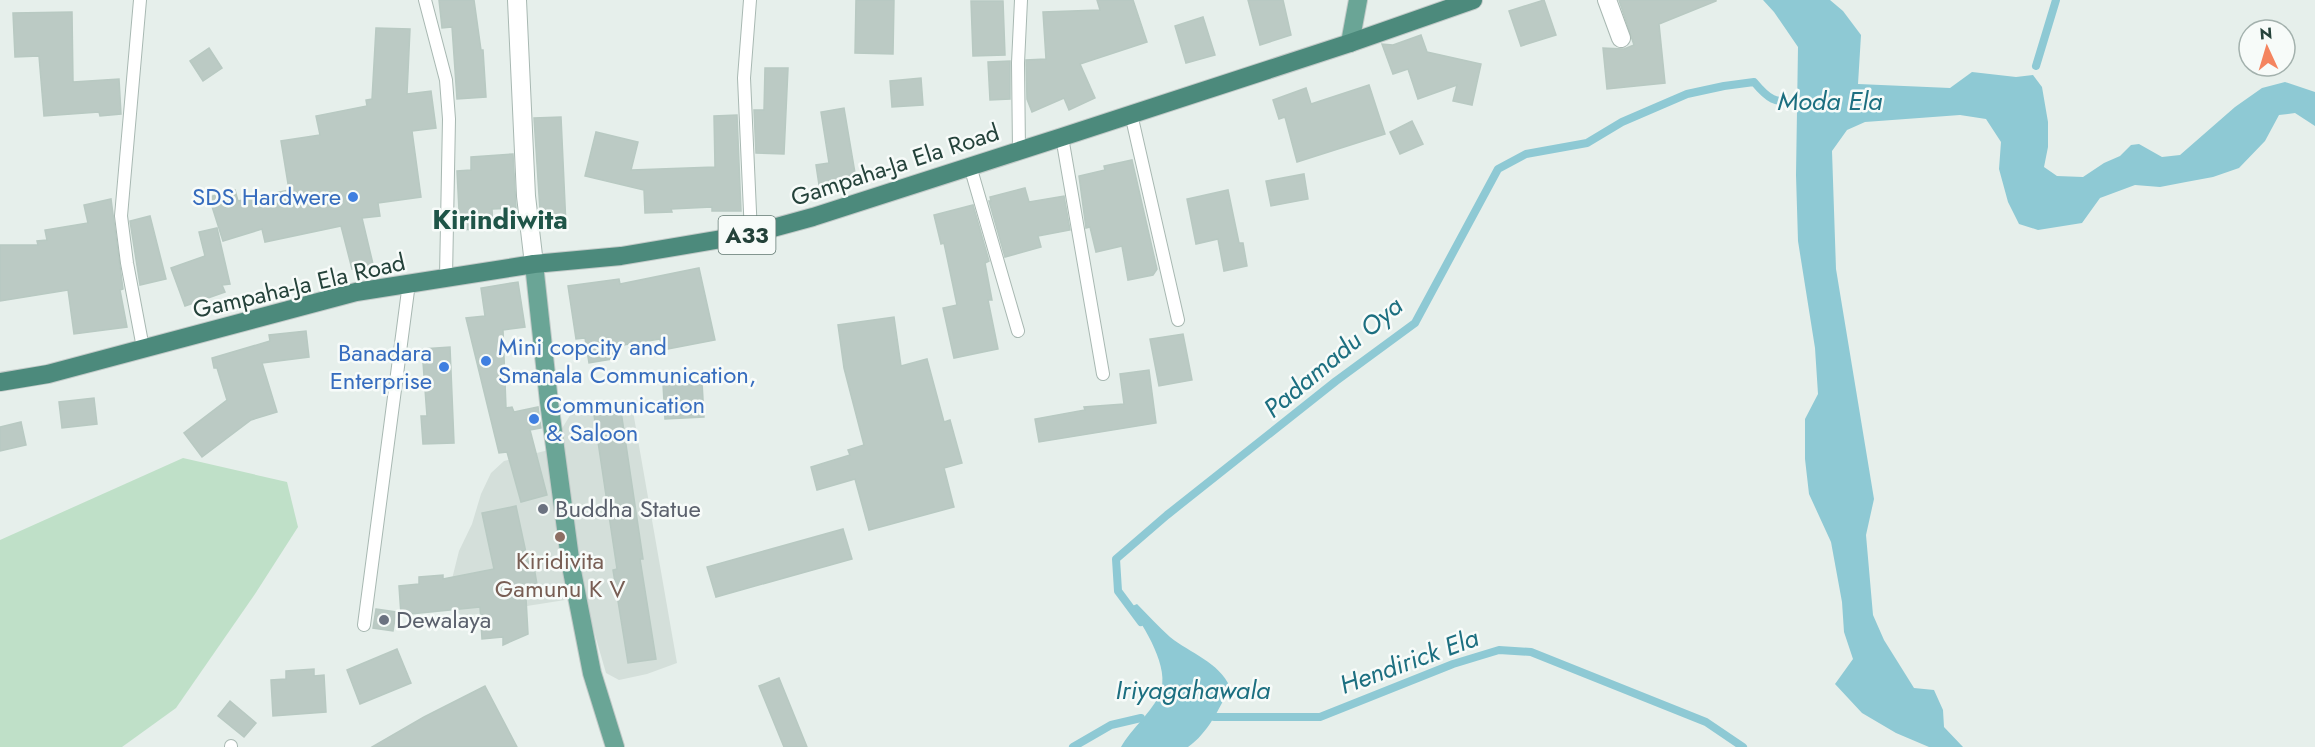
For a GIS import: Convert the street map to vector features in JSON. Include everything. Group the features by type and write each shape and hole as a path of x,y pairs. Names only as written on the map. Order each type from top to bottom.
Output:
{"highway":[{"name":"Gampaha-Ja Ela Road","path":"0,382 48,374 356,292 534,264 621,256 751,234 813,217 1019,151 1350,43 1473,0"}],"main road":[{"path":"1350,43 1358,0"},
{"path":"534,264 549,402 572,566 592,673 615,747"}],"street":[{"path":"517,0 526,195 534,264"},
{"path":"1606,0 1621,38"}],"lane":[{"path":"140,0 121,216 127,263 143,348"},
{"path":"425,0 446,80 449,119 446,277"},
{"path":"750,0 744,78 751,234"},
{"path":"1019,151 1018,63 1021,0"},
{"path":"1131,114 1178,320"},
{"path":"1062,137 1103,374"},
{"path":"970,166 1018,331"},
{"path":"364,625 409,283"}],"shaded area":[{"name":"Kiridivita Gamunu K V","path":"631,400 677,663 647,674 619,680 606,673 584,597 464,616 456,612 451,583 459,551 491,473 504,461 561,447 561,430 574,409"}],"green space":[{"path":"183,458 287,482 298,527 176,708 122,747 0,747 0,540"}],"water":[{"name":"Moda Ela","path":"1763,0 1830,0 1843,11 1861,35 1858,84 1950,88 1972,72 2016,77 2033,75 2042,87 2048,122 2048,147 2044,167 2057,176 2083,177 2104,163 2120,156 2131,145 2139,144 2162,157 2180,155 2235,107 2262,88 2285,82 2315,92 2315,126 2295,113 2279,115 2265,141 2239,168 2213,177 2160,187 2135,185 2100,198 2082,223 2038,230 2019,224 2008,202 1999,169 2001,142 1986,119 1960,115 1865,122 1847,130 1832,151 1836,269 1874,499 1866,535 1873,615 1884,640 1914,688 1934,690 1943,710 1944,727 1963,747 1929,747 1896,733 1862,713 1835,684 1853,659 1844,632 1842,602 1831,542 1809,494 1805,459 1805,419 1818,394 1815,348 1798,241 1796,175 1798,47"},
{"name":"Iriyagahawala","path":"1137,604 1170,637 1219,671 1230,687 1207,728 1188,747 1121,747 1157,700 1162,683 1162,672 1154,648 1130,607"}],"building":[{"path":"439,0 474,0 481,50 483,50 486,97 457,99 452,27 442,28"},
{"path":"856,0 894,0 893,54 855,53"},
{"path":"1097,0 1133,0 1147,42 1080,64 1095,98 1069,110 1064,98 1032,112 1027,99 1026,60 1046,59 1043,12 1100,10"},
{"path":"1248,0 1283,0 1291,35 1260,45"},
{"path":"1544,0 1556,35 1521,46 1509,11"},
{"path":"1619,0 1716,1 1659,24 1665,83 1607,89 1603,48 1624,49 1634,45"},
{"path":"971,1 1003,1 1005,55 973,56"},
{"path":"72,12 73,82 119,79 121,114 100,116 99,112 44,116 39,56 15,57 13,13"},
{"path":"1203,17 1215,55 1186,63 1175,26"},
{"path":"376,28 410,29 407,94 431,91 436,128 412,131 421,197 378,203 380,216 362,218 373,264 352,269 341,226 265,242 262,229 223,241 209,197 235,190 238,201 289,190 281,141 320,135 316,116 367,106 366,100 372,99"},
{"path":"1421,35 1427,52 1481,64 1472,105 1453,101 1457,85 1418,99 1408,69 1393,74 1382,44 1393,45"},
{"path":"209,48 222,68 203,81 190,61"},
{"path":"1010,61 1010,99 990,100 988,62"},
{"path":"765,68 788,68 784,154 756,153 754,110 764,110"},
{"path":"921,78 923,105 892,107 890,81"},
{"path":"1369,85 1385,134 1297,162 1285,117 1279,119 1273,100 1306,88 1311,104"},
{"path":"844,108 856,179 819,185 816,165 829,163 821,112"},
{"path":"737,115 741,211 712,211 712,207 645,213 644,190 585,176 596,132 638,142 631,170 715,167 714,116"},
{"path":"561,117 566,226 541,226 534,118"},
{"path":"1412,121 1423,144 1400,154 1390,132"},
{"path":"513,154 516,208 492,209 493,228 460,230 457,171 471,170 471,157"},
{"path":"1132,160 1157,269 1153,275 1128,280 1122,246 1096,252 1090,227 1086,228 1079,176 1105,170 1104,166"},
{"path":"1304,174 1308,199 1271,206 1266,181"},
{"path":"1025,188 1029,202 1064,196 1070,230 1038,236 1041,247 1005,257 989,201 991,201 990,197"},
{"path":"1228,190 1239,243 1243,243 1247,266 1224,271 1218,239 1196,244 1187,199"},
{"path":"111,199 123,289 120,290 127,327 74,334 68,290 0,301 0,245 38,245 37,241 47,240 45,230 88,223 84,205"},
{"path":"973,205 989,261 985,263 992,300 988,300 998,349 954,358 943,308 957,305 944,243 941,244 934,215"},
{"path":"150,216 166,279 140,285 130,221"},
{"path":"217,228 230,284 222,285 225,292 185,306 171,268 205,256 199,232"},
{"path":"699,268 715,340 662,350 660,339 611,347 613,359 589,363 585,338 576,339 568,286 619,279 620,284"},
{"path":"518,282 525,327 503,330 506,408 512,407 514,412 538,407 541,428 530,430 547,495 521,502 507,452 499,453 466,318 485,316 481,288"},
{"path":"894,317 901,366 927,359 944,422 950,420 962,463 944,468 954,507 869,530 855,479 817,490 811,467 850,455 848,450 864,445 844,368 838,325"},
{"path":"306,331 309,357 262,363 277,412 251,420 202,457 184,433 227,400 212,358 270,341 269,335"},
{"path":"1183,334 1192,380 1159,386 1150,339"},
{"path":"450,347 454,443 423,444 421,416 427,416 422,349"},
{"path":"1149,370 1156,423 1039,442 1035,419 1085,410 1084,407 1124,404 1120,374"},
{"path":"702,382 704,417 665,419 663,384"},
{"path":"94,398 97,424 62,428 59,402"},
{"path":"621,411 643,559 640,559 656,659 628,663 613,570 617,569 594,415"},
{"path":"21,422 26,445 0,451 0,427"},
{"path":"516,506 528,562 533,561 539,596 526,598 528,634 503,645 503,637 482,639 480,607 401,615 399,586 419,584 419,577 443,575 443,579 494,569 482,513"},
{"path":"843,529 852,559 716,597 707,567"},
{"name":"Dewalaya","path":"376,609 396,612 393,631 373,628"},
{"path":"397,649 411,683 360,704 347,670"},
{"path":"314,669 314,676 324,675 326,712 273,716 271,680 286,679 286,671"},
{"path":"779,678 807,747 784,747 759,686"},
{"path":"485,686 517,747 372,747 424,717"},
{"path":"230,701 256,723 244,737 218,716"}],"waterway":[{"path":"2036,66 2056,0"},
{"name":"Padamadu Oya","path":"1141,622 1118,591 1116,559 1167,515 1336,381 1415,323 1498,169 1526,154 1587,143 1622,122 1687,94 1754,82 1772,99 1797,103"},
{"name":"Hendirick Ela","path":"1214,717 1320,717 1453,664 1499,650 1531,652 1706,722 1743,747"},
{"path":"1073,747 1111,725 1141,718"}],"place":[{"name":"SDS Hardwere","path":"353,197"},
{"name":"Mini copcity and Smanala Communication,","path":"486,361"},
{"name":"Banadara Enterprise","path":"444,367"},
{"name":"Communication & Saloon","path":"534,419"},
{"name":"Buddha Statue","path":"543,509"},
{"name":"Kiridivita Gamunu K V","path":"560,537"},
{"name":"Dewalaya","path":"384,620"}],"district":[{"name":"Kirindiwita","path":"500,220"}]}
